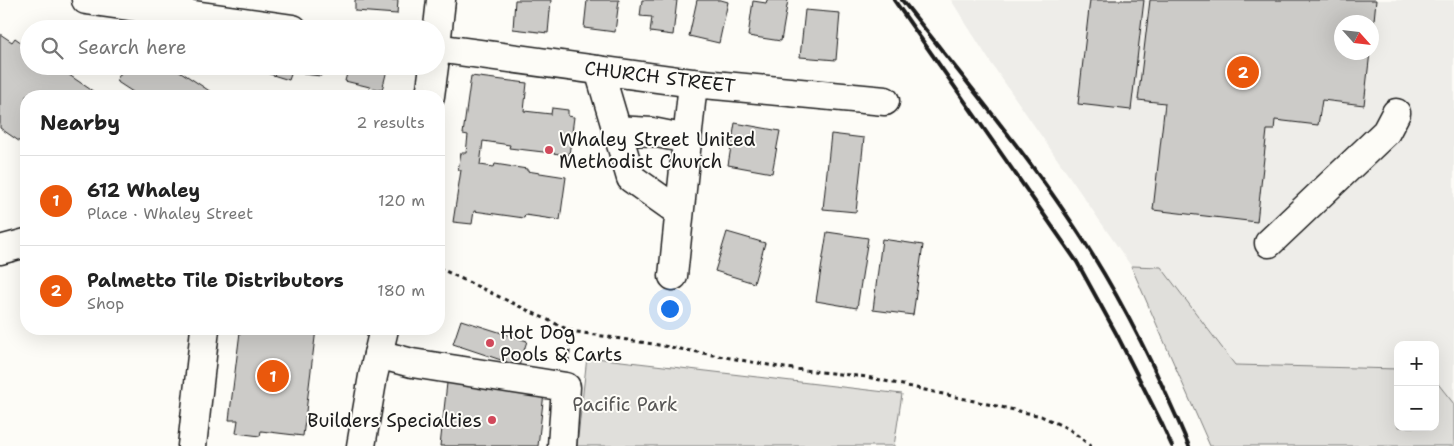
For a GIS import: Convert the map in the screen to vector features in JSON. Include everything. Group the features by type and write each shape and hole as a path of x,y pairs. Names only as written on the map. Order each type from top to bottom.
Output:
{"street":[{"path":"86,0 229,20"},
{"path":"439,20 441,0"},
{"name":"CHURCH STREET","path":"445,48 693,82 885,101"},
{"path":"599,70 630,178 680,212"},
{"path":"431,90 433,75"},
{"path":"673,276 693,82"},
{"path":"1269,243 1386,132 1396,113"},
{"path":"616,130 652,132 687,139"},
{"path":"0,250 20,245"},
{"path":"192,446 204,335"},
{"path":"361,446 381,341 412,363 566,387 562,446"}],"path":[{"path":"445,271 572,331 785,368 867,377 1041,416 1069,429 1091,446"},
{"path":"566,387 572,331"}],"shaded area":[{"path":"951,0 1454,0 1454,404 1439,385 1439,341 1394,341 1394,369 1235,365 1161,267 1131,266 991,63"}],"green space":[{"path":"1131,266 1161,267 1235,365 1394,369 1394,431 1439,431 1439,385 1454,404 1454,446 1210,446"},
{"name":"Pacific Park","path":"587,357 902,394 894,446 577,446"}],"building":[{"path":"355,0 398,0 397,14 355,11"},
{"path":"515,0 551,0 548,33 513,29"},
{"path":"587,0 619,0 615,32 584,28"},
{"path":"642,0 677,0 673,35 650,32 652,17 640,16"},
{"path":"697,0 721,0 728,2 719,43 689,36"},
{"path":"767,0 788,0 781,41 748,36 753,1 766,3"},
{"path":"1090,0 1144,0 1131,110 1078,104"},
{"path":"1150,0 1376,0 1375,15 1334,15 1334,60 1369,60 1364,105 1322,100 1318,125 1275,120 1274,130 1267,130 1257,222 1153,210 1165,103 1138,100"},
{"path":"805,10 840,13 836,60 800,57"},
{"path":"0,34 12,42 15,38 20,42 20,75 69,75 91,90 20,90 20,142 0,128"},
{"path":"120,75 186,75 208,90 130,90 116,81"},
{"path":"273,75 291,75 289,80"},
{"path":"347,75 386,75 382,90 345,81"},
{"name":"Whaley Street United Methodist Church","path":"471,76 527,83 524,111 551,114 552,108 568,110 568,116 574,117 569,155 509,148 510,145 483,141 480,165 494,167 495,164 566,177 560,220 525,215 524,218 474,211 472,224 453,222 461,170 458,170 461,153 466,153 468,135 463,134"},
{"path":"735,123 780,131 772,173 728,165"},
{"path":"831,134 864,138 856,212 823,209"},
{"path":"727,232 765,243 754,283 715,271"},
{"path":"827,232 868,238 857,308 816,301"},
{"path":"882,239 923,245 913,315 873,310"},
{"name":"Hot Dog Pools & Carts","path":"461,320 527,341 519,366 453,344"},
{"path":"240,335 315,335 303,436 261,431 260,436 236,433 238,420 229,420"},
{"name":"Builders Specialties","path":"447,383 544,393 538,446 440,446"}],"railway":[{"path":"894,0 1077,262 1117,335 1172,446"},
{"path":"902,0 1048,188 1092,254 1144,348 1189,446"}],"place":[{"name":"Palmetto Tile Distributors","path":"1243,72"},
{"name":"Whaley Street United Methodist Church","path":"549,150"},
{"name":"Hot Dog Pools & Carts","path":"490,343"},
{"name":"612 Whaley","path":"273,376"},
{"name":"Builders Specialties","path":"492,420"}]}
